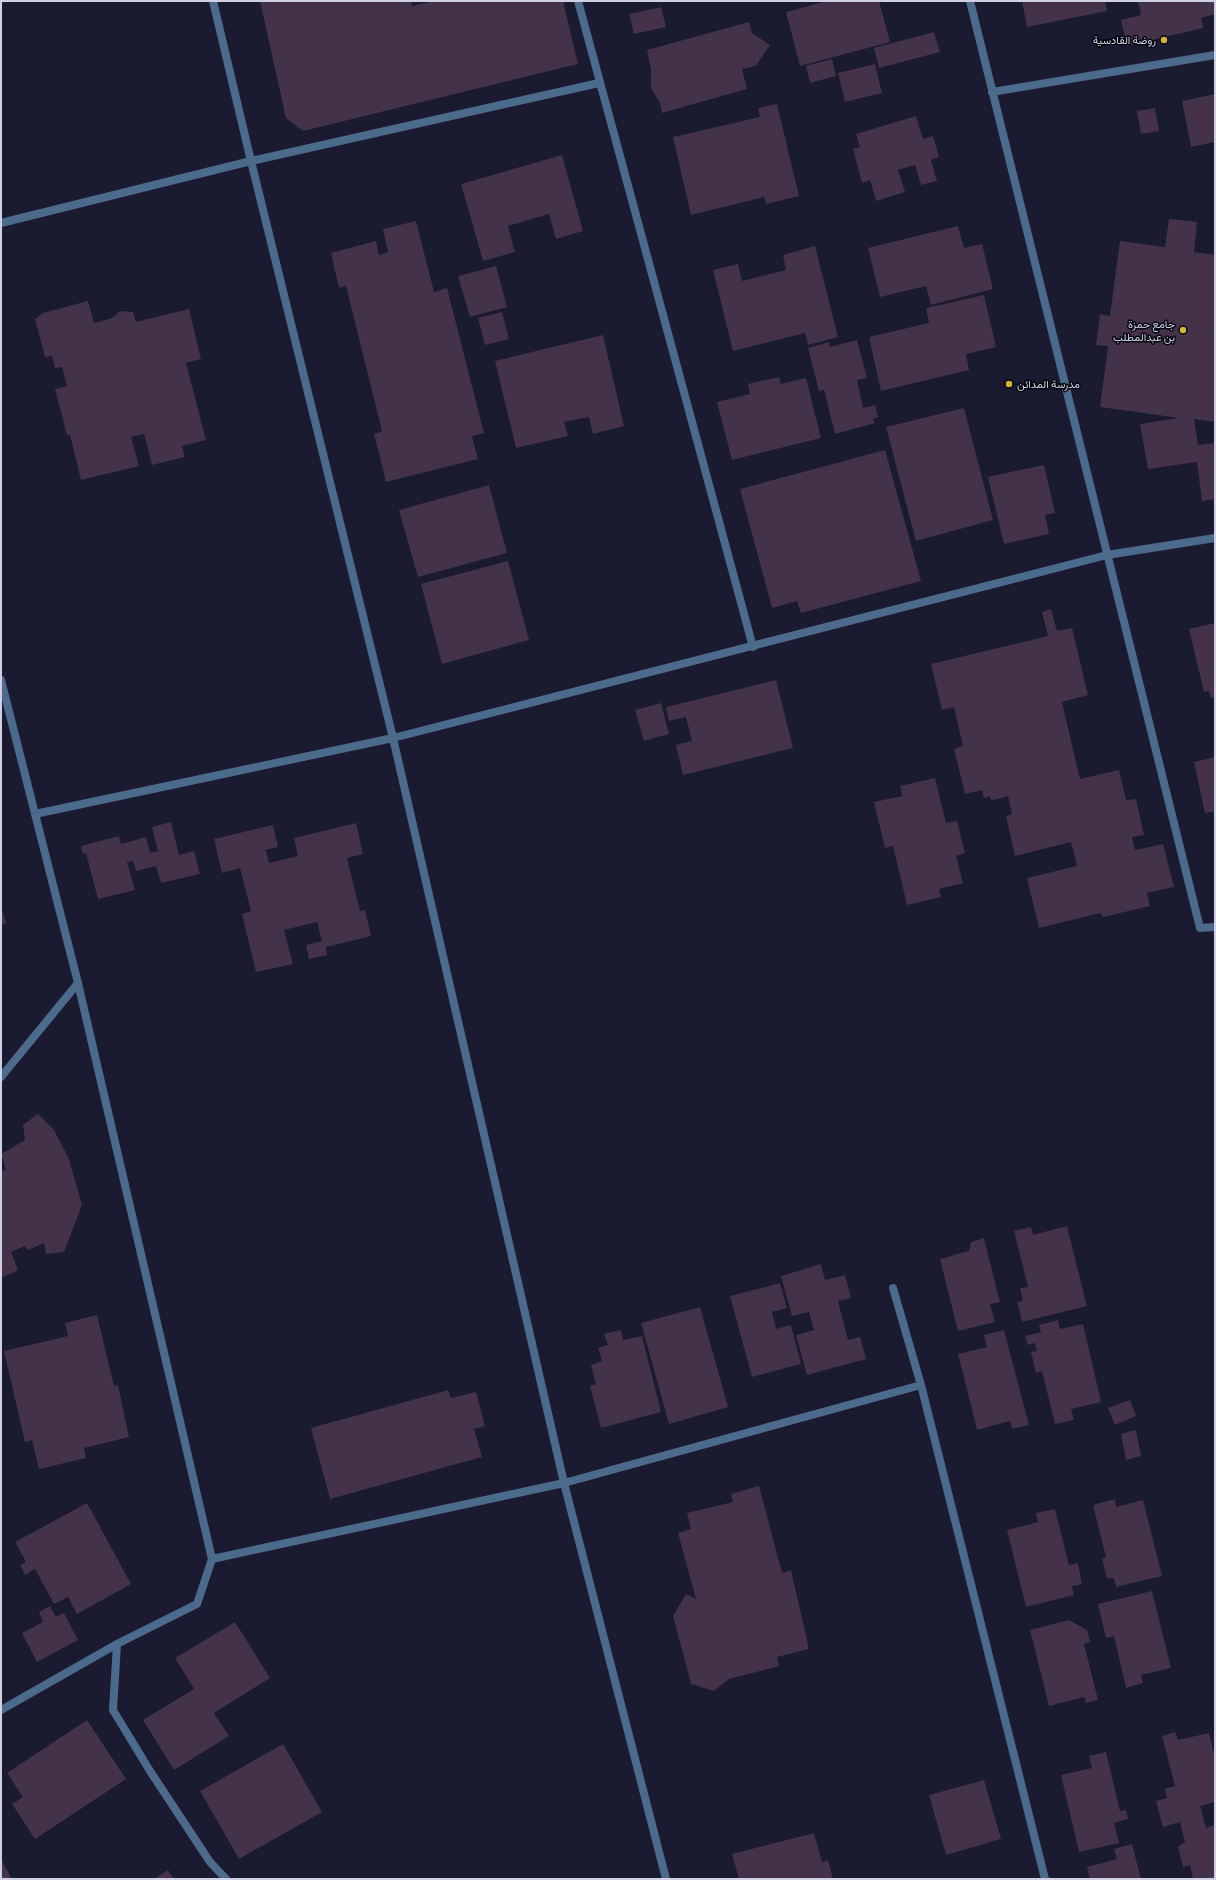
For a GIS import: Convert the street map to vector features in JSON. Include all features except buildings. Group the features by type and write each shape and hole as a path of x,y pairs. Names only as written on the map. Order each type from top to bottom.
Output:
{"street":[{"path":"213,1 393,738 564,1483 666,1879"},
{"path":"578,1 753,647"},
{"path":"970,1 1200,928 1215,926"},
{"path":"992,92 1215,56"},
{"path":"1,223 251,161 599,83"},
{"path":"35,814 393,738 753,647 1107,555 1215,538"},
{"path":"1,680 78,983 212,1559 197,1604 117,1644 1,1710"},
{"path":"1,1077 78,983"},
{"path":"893,1288 921,1385 1045,1879"},
{"path":"212,1559 564,1483 921,1385"},
{"path":"117,1644 114,1710 167,1797 210,1862 226,1879"}],"place":[{"name":"روضة القادسية","path":"1164,40"},
{"name":"جامع حمزة بن عبدالمطلب","path":"1183,330"},
{"name":"مدرسة المدائن","path":"1009,384"}]}
